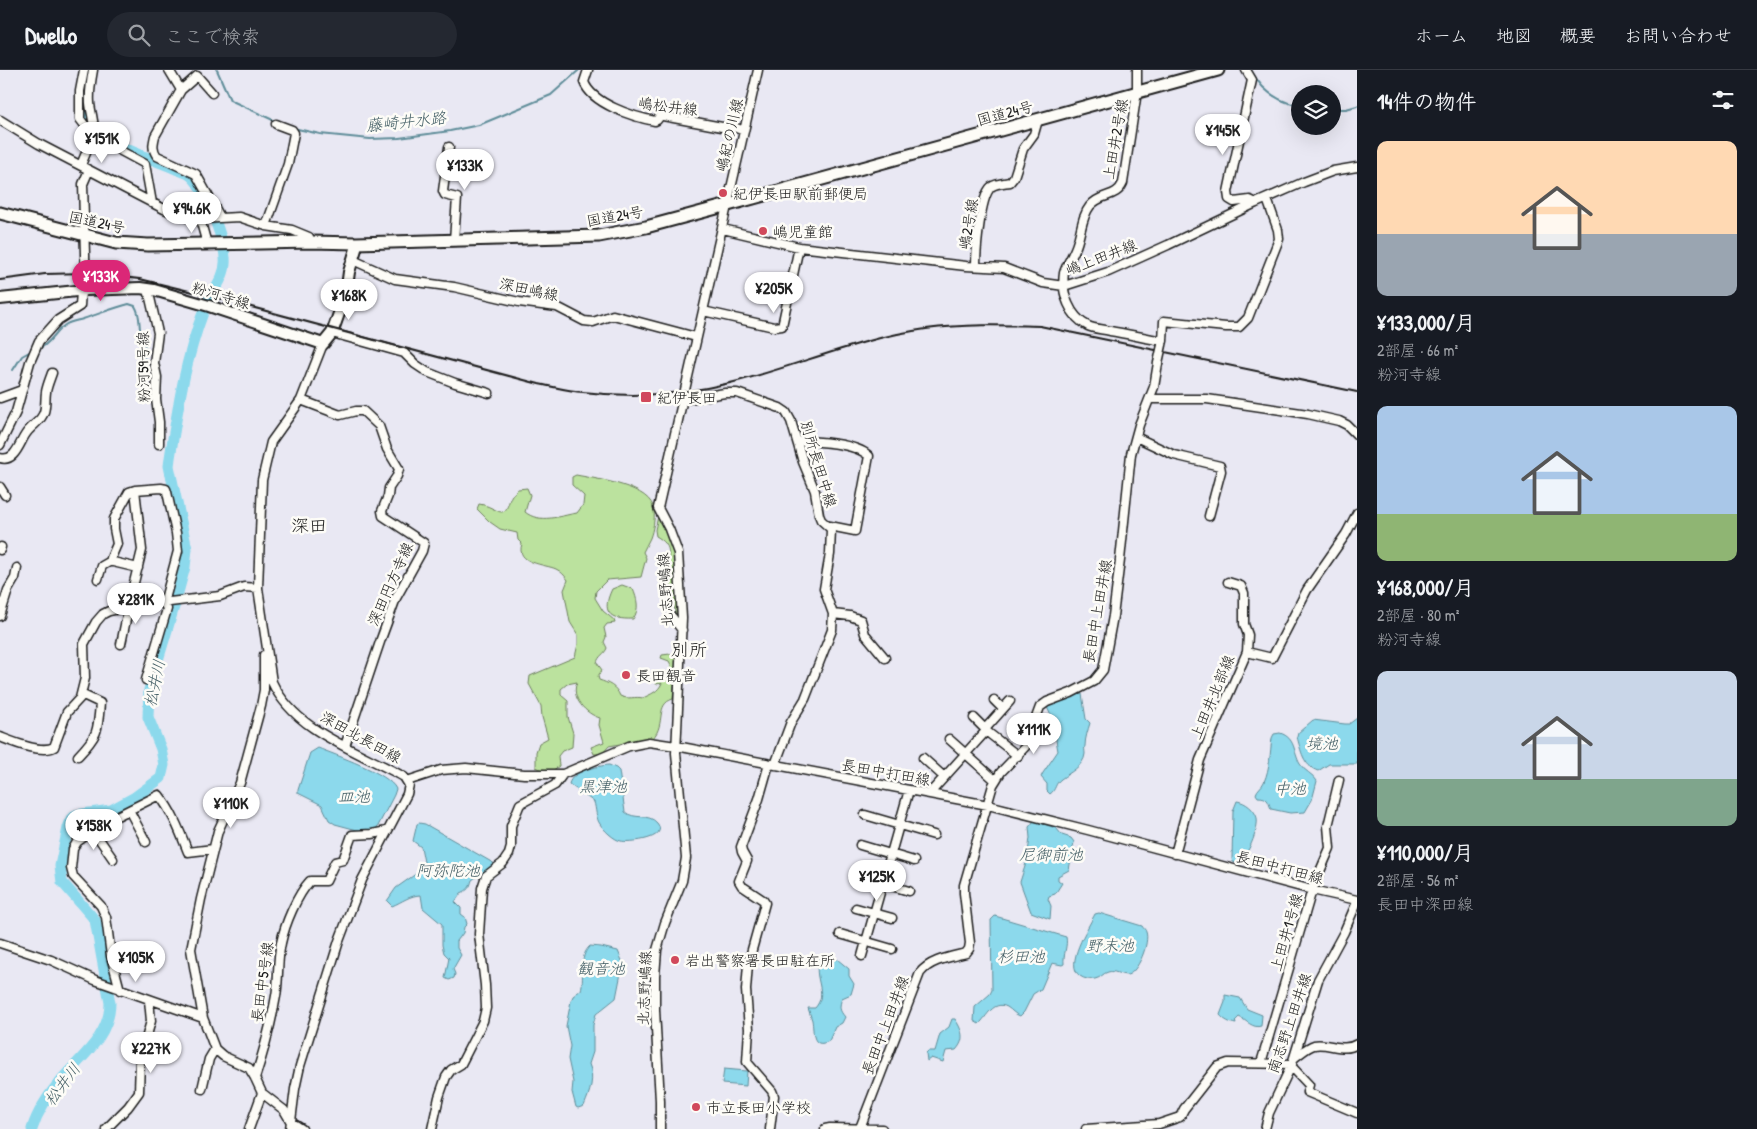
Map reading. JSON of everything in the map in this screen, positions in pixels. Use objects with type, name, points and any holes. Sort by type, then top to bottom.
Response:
[{"type":"highway","name":"国道24号","points":[[0,213],[116,243],[148,245],[556,239],[598,236],[646,227],[1218,70]]},
{"type":"main road","points":[[323,344],[332,333],[346,294],[356,243]]},
{"type":"main road","name":"粉河寺線","points":[[0,299],[140,288],[206,305],[323,344]]},
{"type":"street","points":[[84,70],[80,91],[80,119],[94,133],[145,164],[152,203]]},
{"type":"street","points":[[80,165],[94,133],[90,102],[93,70]]},
{"type":"street","points":[[169,70],[181,90]]},
{"type":"street","name":"嶋松井線","points":[[588,70],[584,82],[589,91],[597,98],[629,114],[655,121],[660,116],[663,116],[722,127],[734,127],[744,131]]},
{"type":"street","name":"嶋紀の川線","points":[[728,205],[758,70]]},
{"type":"street","name":"上田井2号線","points":[[1064,286],[1064,273],[1080,237],[1089,207],[1103,196],[1119,191],[1123,184],[1137,92],[1137,70]]},
{"type":"street","points":[[1246,70],[1252,80],[1228,192],[1229,199],[1234,202],[1250,200],[1256,203]]},
{"type":"street","points":[[212,93],[196,76],[181,90],[155,136],[153,148],[158,156],[196,174],[219,218]]},
{"type":"street","points":[[0,120],[39,144],[152,203],[179,215],[201,219],[239,217],[266,226],[292,230],[309,237],[311,242]]},
{"type":"street","name":"嶋2号線","points":[[976,266],[976,245],[984,206],[990,188],[994,185],[1010,182],[1014,177],[1023,149],[1034,134],[1038,120]]},
{"type":"street","points":[[266,226],[288,164],[294,133],[292,130],[276,124]]},
{"type":"street","points":[[449,147],[443,191],[445,195],[457,198],[454,240]]},
{"type":"street","name":"嶋上田井線","points":[[722,229],[799,247],[1004,268],[1043,283],[1064,286],[1116,268],[1304,182],[1333,171],[1357,167]]},
{"type":"street","points":[[0,445],[16,412],[35,350],[45,333],[58,320],[80,306],[84,291],[85,236],[83,184],[89,170]]},
{"type":"street","name":"長田中上田井線","points":[[860,1128],[920,973],[932,963],[966,953],[969,949],[964,885],[995,780],[1025,747],[1040,707],[1046,702],[1094,681],[1103,670],[1114,607],[1131,454],[1154,386],[1164,321],[1233,327],[1239,326],[1248,318],[1278,244],[1278,230],[1267,199]]},
{"type":"street","name":"北志野嶋線","points":[[660,1129],[655,1001],[657,950],[682,881],[686,858],[677,775],[676,746],[682,630],[678,553],[669,529],[658,508],[728,205]]},
{"type":"street","points":[[201,219],[209,244]]},
{"type":"street","points":[[703,311],[774,327],[782,326],[799,247]]},
{"type":"street","name":"深田嶋線","points":[[353,260],[395,279],[454,287],[519,302],[557,307],[584,322],[593,322],[613,315],[696,337]]},
{"type":"street","points":[[1064,286],[1072,312],[1077,319],[1089,327],[1162,343]]},
{"type":"street","name":"粉河59号線","points":[[148,290],[158,333],[154,363],[157,380],[156,399],[159,444]]},
{"type":"street","points":[[332,333],[404,353],[414,364],[427,372],[489,393]]},
{"type":"street","name":"深田北長田線","points":[[290,1125],[300,1066],[339,941],[362,880],[407,794],[409,785],[398,774],[325,735],[301,718],[286,703],[272,682],[258,588],[262,480],[268,452],[276,434],[301,400],[323,344]]},
{"type":"street","points":[[0,458],[8,458],[21,446],[28,430],[42,418],[46,404],[46,392],[52,373]]},
{"type":"street","points":[[0,398],[22,390]]},
{"type":"street","name":"別所長田中線","points":[[682,400],[725,393],[737,393],[780,408],[786,412],[792,421],[803,462],[815,491],[821,520],[830,526],[832,533],[824,589],[833,614],[832,630],[805,699],[791,722],[772,765],[741,846],[747,861],[739,881],[742,886],[765,903],[748,964],[746,990],[750,1029],[747,1062],[772,1091],[774,1096],[770,1129]]},
{"type":"street","points":[[1150,399],[1207,399],[1308,414],[1339,421],[1347,425],[1357,435]]},
{"type":"street","name":"深田円方寺線","points":[[301,400],[340,415],[356,411],[363,412],[379,426],[388,449],[399,468],[397,476],[389,488],[382,511],[383,516],[424,543],[422,551],[396,598],[345,746]]},
{"type":"street","points":[[1136,436],[1174,455],[1220,466],[1221,471],[1209,516]]},
{"type":"street","points":[[798,441],[842,445],[866,452],[869,456],[855,531],[830,526]]},
{"type":"street","points":[[0,487],[5,495]]},
{"type":"street","points":[[113,562],[111,558],[116,544],[114,520],[130,492],[135,490],[166,489],[178,552],[167,609],[146,680]]},
{"type":"street","points":[[121,644],[142,550],[135,490]]},
{"type":"street","name":"上田井北部線","points":[[1175,854],[1200,760],[1247,652],[1272,658],[1308,590],[1346,534],[1357,513]]},
{"type":"street","points":[[98,579],[102,566],[109,562],[138,568]]},
{"type":"street","points":[[0,616],[17,568]]},
{"type":"street","points":[[1228,582],[1241,586],[1244,592],[1244,624],[1248,635],[1247,652]]},
{"type":"street","points":[[0,737],[39,749],[50,749],[54,746],[67,712],[80,698],[85,678],[84,644],[88,634],[103,614],[109,611],[128,608],[220,596],[244,587],[258,588]]},
{"type":"street","points":[[833,614],[850,616],[861,620],[866,634],[885,658]]},
{"type":"street","points":[[672,617],[682,630]]},
{"type":"street","points":[[266,643],[264,654],[264,690],[261,706],[240,783],[218,831],[191,949],[203,1018],[215,1049],[223,1056],[249,1068],[256,1078],[262,1093],[284,1110],[290,1125],[302,1129]]},
{"type":"street","points":[[78,756],[94,739],[98,725],[100,703],[81,694]]},
{"type":"street","points":[[994,700],[1003,709]]},
{"type":"street","points":[[930,793],[966,754],[1010,701]]},
{"type":"street","points":[[974,718],[1018,756]]},
{"type":"street","points":[[949,740],[995,780]]},
{"type":"street","name":"長田中打田線","points":[[407,781],[441,770],[466,768],[524,774],[563,774],[629,746],[649,742],[988,805],[1357,901]]},
{"type":"street","points":[[923,758],[944,777]]},
{"type":"street","points":[[432,1129],[439,1097],[446,1077],[451,1070],[461,1064],[483,1021],[486,1008],[479,934],[482,888],[486,876],[503,863],[509,854],[512,847],[511,826],[520,804],[555,785],[563,774]]},
{"type":"street","name":"上田井1号線","points":[[1262,1063],[1312,890],[1330,848],[1328,826],[1339,780]]},
{"type":"street","points":[[862,956],[909,790]]},
{"type":"street","points":[[118,989],[106,917],[101,906],[73,876],[71,868],[73,849],[77,842],[104,822],[159,795],[175,820],[188,852],[213,849]]},
{"type":"street","points":[[129,810],[146,842]]},
{"type":"street","points":[[865,814],[934,835]]},
{"type":"street","points":[[93,830],[113,859]]},
{"type":"street","name":"長田中5号線","points":[[256,1078],[272,1015],[281,944],[297,901],[310,881],[326,881],[336,862],[342,860],[352,835],[387,831]]},
{"type":"street","points":[[860,845],[914,861]]},
{"type":"street","points":[[857,876],[909,891]]},
{"type":"street","name":"南志野上田井線","points":[[1265,1129],[1269,1113],[1292,1063],[1318,980],[1344,932],[1357,901]]},
{"type":"street","points":[[856,908],[892,918]]},
{"type":"street","points":[[840,934],[892,949]]},
{"type":"street","points":[[0,943],[51,960],[118,989],[203,1018]]},
{"type":"street","points":[[106,1129],[139,1092],[140,1060],[151,1021],[149,1000]]},
{"type":"street","points":[[1086,1129],[1159,1124],[1180,1117],[1184,1109],[1217,1067],[1228,1063],[1292,1063],[1315,1045],[1350,1048],[1357,1044]]},
{"type":"street","points":[[202,1089],[209,1059],[215,1049]]},
{"type":"street","points":[[1292,1063],[1309,1085],[1307,1092],[1357,1113]]},
{"type":"street","points":[[249,1129],[262,1093]]},
{"type":"street","points":[[826,1129],[882,1129]]},
{"type":"green space","points":[[576,475],[622,485],[634,490],[644,495],[651,502],[654,511],[652,532],[643,552],[646,558],[641,577],[607,580],[596,591],[595,598],[603,611],[615,623],[607,624],[604,628],[606,637],[604,642],[607,648],[597,663],[602,670],[598,676],[599,680],[614,687],[620,696],[643,698],[658,689],[662,683],[656,684],[654,680],[657,676],[669,676],[671,665],[669,661],[661,658],[662,655],[670,654],[676,658],[673,699],[664,705],[657,733],[653,738],[609,746],[602,754],[594,754],[591,747],[604,742],[599,725],[600,718],[590,713],[581,704],[576,694],[577,682],[567,684],[561,689],[561,695],[568,701],[568,717],[573,733],[572,747],[562,751],[558,756],[559,766],[548,771],[536,767],[536,752],[539,743],[548,738],[541,706],[529,684],[530,676],[575,657],[578,635],[570,622],[564,590],[568,580],[558,570],[532,562],[523,556],[521,551],[522,544],[518,540],[517,533],[500,529],[477,509],[479,504],[501,512],[504,511],[512,495],[518,489],[527,488],[530,495],[525,512],[531,516],[550,518],[577,513],[583,505],[584,496],[572,485],[572,477]]},
{"type":"green space","points":[[658,516],[670,539],[676,563],[679,614],[676,617],[670,577],[666,572],[668,551],[665,543],[656,536],[655,530]]},
{"type":"green space","points":[[622,585],[633,589],[636,596],[637,608],[633,619],[618,618],[609,613],[607,609],[612,589]]},
{"type":"water","points":[[1082,694],[1086,719],[1090,723],[1084,758],[1076,769],[1059,781],[1050,794],[1047,791],[1047,784],[1041,777],[1058,751],[1052,718],[1047,707],[1074,695]]},
{"type":"water","name":"境池","points":[[1357,718],[1357,764],[1329,764],[1318,771],[1313,769],[1301,752],[1297,737],[1298,733],[1313,720],[1349,724]]},
{"type":"water","name":"中池","points":[[1280,733],[1289,738],[1300,764],[1317,781],[1312,800],[1305,812],[1290,813],[1271,809],[1267,800],[1258,797],[1256,794],[1266,777],[1272,738],[1274,734]]},
{"type":"water","name":"皿池","points":[[318,748],[373,771],[391,783],[396,789],[376,830],[361,831],[335,824],[329,820],[322,805],[298,793],[310,753]]},
{"type":"water","name":"黒津池","points":[[609,765],[619,771],[625,812],[633,816],[654,820],[660,828],[658,833],[647,839],[621,841],[615,839],[601,826],[594,802],[569,784],[571,779],[580,773],[592,768]]},
{"type":"water","points":[[1237,801],[1244,803],[1252,809],[1256,815],[1257,823],[1254,836],[1245,856],[1237,863],[1233,862],[1232,859],[1233,811]]},
{"type":"water","name":"尼御前池","points":[[1034,821],[1056,828],[1062,835],[1071,838],[1074,842],[1069,870],[1058,876],[1058,880],[1062,883],[1055,894],[1049,896],[1048,899],[1051,906],[1050,919],[1031,912],[1020,882],[1027,860],[1030,838],[1029,827]]},
{"type":"water","name":"阿弥陀池","points":[[417,824],[425,824],[495,864],[472,880],[468,888],[461,893],[455,902],[461,908],[461,914],[465,917],[467,924],[457,941],[457,948],[461,955],[453,969],[454,978],[449,980],[445,978],[449,958],[444,953],[442,945],[442,924],[423,908],[421,895],[410,897],[392,906],[387,901],[396,888],[420,871],[424,862],[421,847],[413,841]]},
{"type":"water","name":"野末池","points":[[1099,913],[1142,926],[1146,931],[1145,949],[1139,963],[1127,975],[1110,972],[1097,978],[1085,979],[1076,971],[1076,955],[1079,946],[1095,914]]},
{"type":"water","name":"杉田池","points":[[995,916],[1066,937],[1064,964],[1052,963],[1041,989],[1033,994],[1020,1016],[1002,1005],[994,1007],[979,1024],[974,1021],[975,1007],[992,990],[991,920]]},
{"type":"water","name":"観音池","points":[[590,946],[618,951],[623,963],[616,998],[596,1014],[593,1025],[593,1052],[589,1064],[592,1074],[591,1085],[584,1106],[578,1108],[576,1107],[572,1092],[573,1082],[568,1059],[570,1046],[566,1026],[573,996],[581,990],[584,956]]},
{"type":"water","points":[[819,959],[837,959],[849,969],[849,976],[854,984],[851,994],[842,998],[841,1001],[841,1010],[845,1017],[842,1023],[835,1027],[829,1041],[819,1043],[814,1038],[812,1020],[808,1008],[815,1008],[821,996],[817,966]]},
{"type":"water","points":[[1225,995],[1240,998],[1247,1009],[1262,1015],[1261,1026],[1252,1025],[1239,1017],[1235,1021],[1236,1024],[1223,1018],[1220,1015],[1225,1002]]},
{"type":"water","points":[[952,1019],[955,1019],[962,1034],[959,1046],[956,1050],[946,1051],[943,1062],[931,1058],[927,1061],[926,1053],[928,1051],[935,1051],[940,1034],[949,1027]]},
{"type":"water","points":[[724,1069],[747,1071],[746,1086],[722,1084]]},
{"type":"waterway","name":"藤崎井水路","points":[[217,70],[230,100],[275,121]]},
{"type":"waterway","name":"藤崎井水路","points":[[293,128],[320,134],[370,139],[399,138],[450,131],[479,125],[551,95],[579,70]]},
{"type":"waterway","name":"藤崎井水路","points":[[1251,70],[1265,89],[1284,102],[1291,104]]},
{"type":"waterway","name":"松井川","points":[[32,1129],[37,1115],[48,1096],[100,1036],[109,1015],[110,1003],[95,920],[62,882],[60,866],[68,828],[71,820],[76,815],[111,810],[135,797],[161,778],[164,765],[161,749],[148,717],[149,690],[185,567],[187,549],[169,466],[179,402],[197,329],[204,310],[224,272],[225,265],[224,250],[217,226],[207,201],[195,181],[187,173],[115,144],[94,130],[89,124],[86,115],[88,86]]},
{"type":"waterway","name":"藤崎井水路","points":[[1341,109],[1357,106]]},
{"type":"waterway","points":[[38,349],[46,345],[67,324],[129,304],[135,306],[139,315],[145,343],[142,364],[144,371],[155,378]]},
{"type":"waterway","points":[[13,370],[22,356],[31,351]]},
{"type":"railway","points":[[0,280],[45,274],[86,273],[140,279],[539,384],[572,391],[601,394],[675,393],[712,387],[901,333],[940,327],[997,325],[1040,326],[1357,392]]},
{"type":"place","name":"紀伊長田駅前郵便局","points":[[723,193]]},
{"type":"place","name":"嶋児童館","points":[[763,231]]},
{"type":"place","name":"紀伊長田","points":[[646,397]]},
{"type":"place","name":"長田観音","points":[[626,675]]},
{"type":"place","name":"岩出警察署長田駐在所","points":[[675,960]]},
{"type":"place","name":"市立長田小学校","points":[[696,1107]]},
{"type":"district","name":"深田","points":[[309,525]]},
{"type":"district","name":"別所","points":[[689,649]]}]
